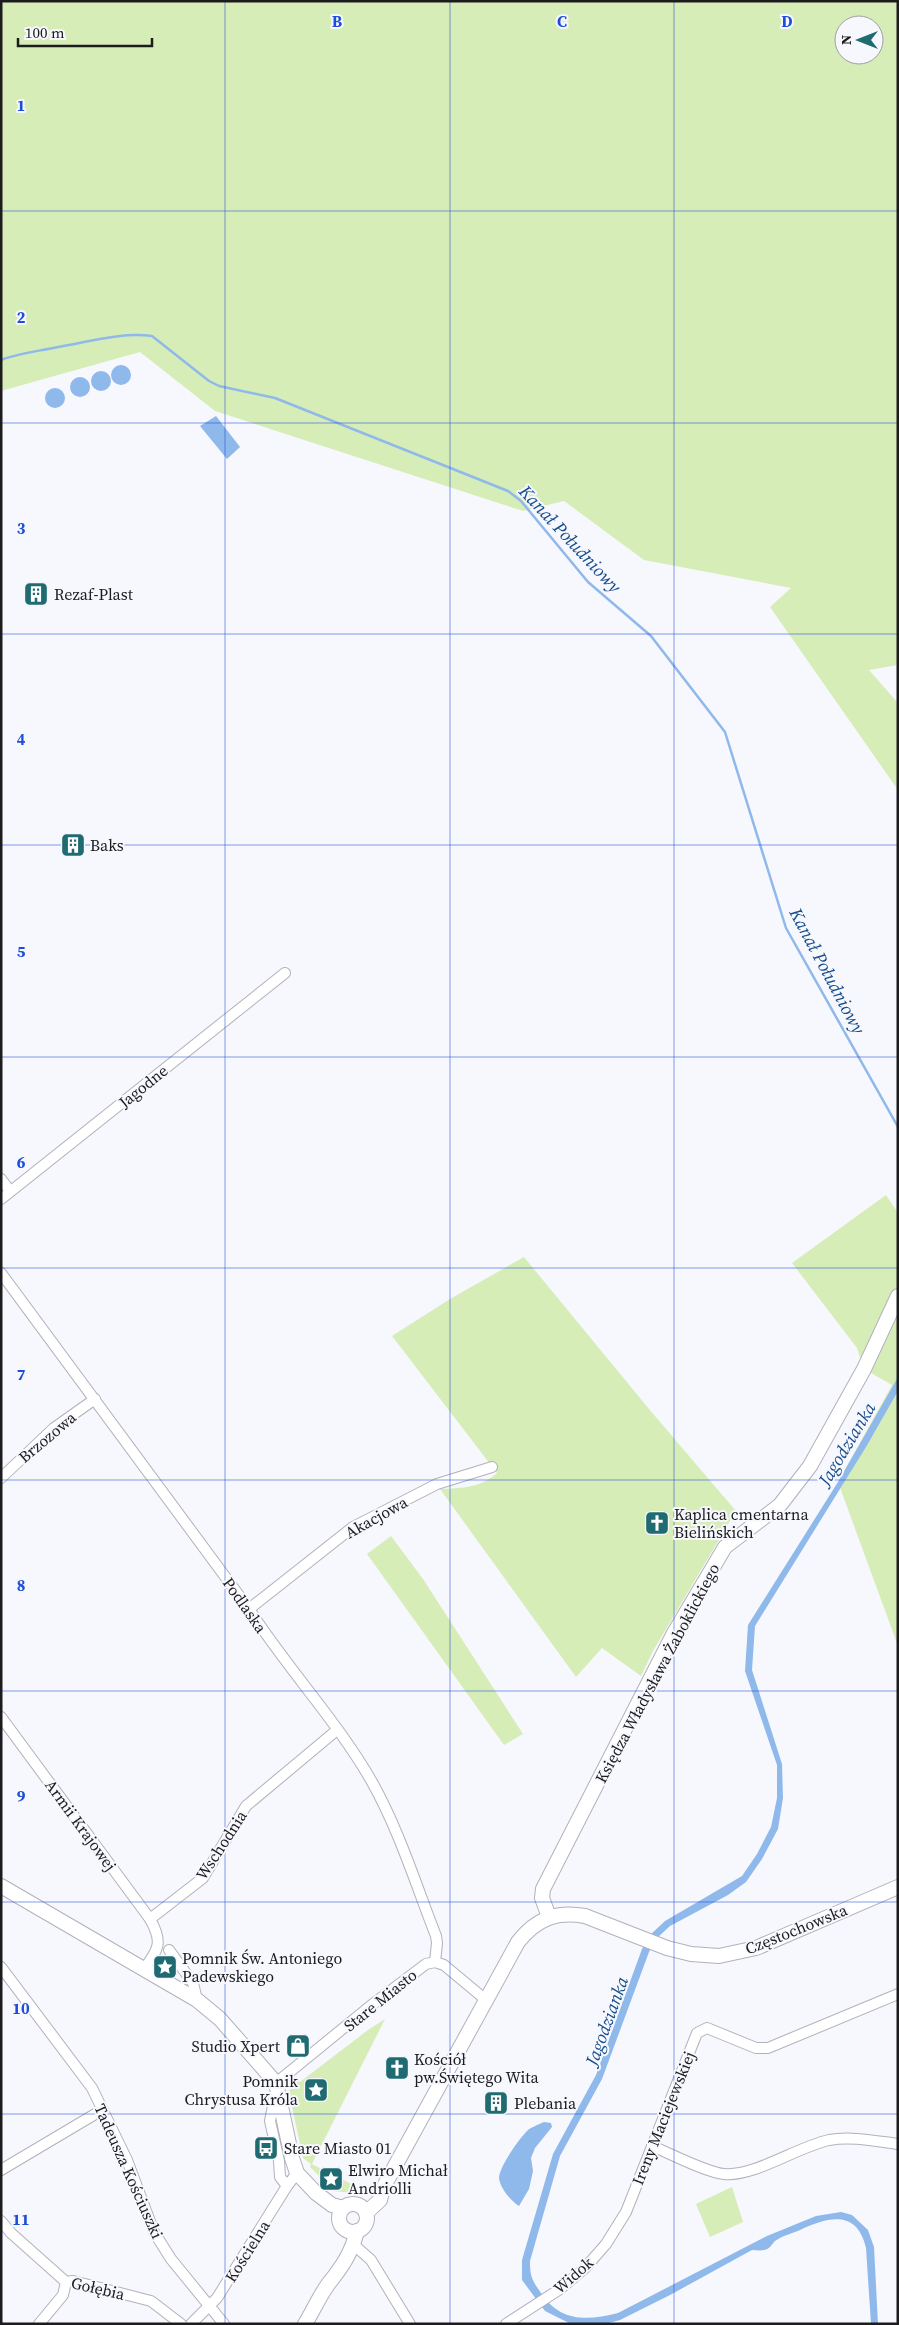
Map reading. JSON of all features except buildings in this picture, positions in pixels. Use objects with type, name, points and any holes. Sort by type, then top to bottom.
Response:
[{"type":"main road","name":"Księdza Władysława Żaboklickiego","points":[[548,1917],[542,1898],[543,1889],[674,1633],[725,1547],[780,1505],[810,1466],[864,1369],[898,1296]]},
{"type":"main road","points":[[1,1886],[197,2000],[220,2019],[277,2086],[292,2158],[297,2173],[316,2193],[341,2212]]},
{"type":"main road","name":"Częstochowska","points":[[548,1917],[572,1914],[585,1916],[667,1948],[707,1956],[727,1955],[746,1951],[898,1887]]},
{"type":"main road","points":[[363,2210],[380,2200],[383,2188],[518,1942],[533,1926],[548,1917]]},
{"type":"main road","points":[[352,2235],[340,2223],[341,2212],[349,2204],[363,2210]]},
{"type":"main road","points":[[310,2322],[330,2282],[330,2273],[345,2244],[366,2223],[363,2210]]},
{"type":"street","name":"Jagodne","points":[[1,1199],[285,973]]},
{"type":"street","points":[[1,1179],[10,1191]]},
{"type":"street","name":"Podlaska","points":[[1,1273],[249,1609],[270,1643],[337,1730],[372,1781],[388,1813],[436,1936],[435,1962]]},
{"type":"street","name":"Brzozowa","points":[[1,1478],[54,1428],[95,1399]]},
{"type":"street","name":"Akacjowa","points":[[249,1609],[353,1527],[437,1484],[492,1467]]},
{"type":"street","name":"Armii Krajowej","points":[[1,1716],[150,1919],[158,1934],[158,1946],[144,1969]]},
{"type":"street","name":"Wschodnia","points":[[150,1919],[203,1878],[246,1806],[337,1730]]},
{"type":"street","points":[[169,1950],[192,1983],[197,2000]]},
{"type":"street","name":"Stare Miasto","points":[[277,2086],[422,1967],[435,1962],[448,1968],[486,2000]]},
{"type":"street","name":"Tadeusza Kościuszki","points":[[1,1967],[92,2088],[127,2160],[154,2232],[171,2259],[196,2288],[208,2307],[224,2324]]},
{"type":"street","name":"Ireny Maciejewskiej","points":[[626,2212],[697,2033],[707,2028],[756,2048],[768,2048],[898,1994]]},
{"type":"street","points":[[277,2086],[270,2121],[279,2161],[280,2176],[287,2186]]},
{"type":"street","points":[[1,2170],[102,2110]]},
{"type":"street","points":[[652,2146],[721,2174],[739,2175],[828,2140],[848,2138],[898,2144]]},
{"type":"street","name":"Kościelna","points":[[191,2324],[217,2298],[242,2262],[287,2186],[297,2173]]},
{"type":"street","name":"Widok","points":[[506,2324],[546,2298],[585,2268],[606,2244],[626,2212]]},
{"type":"street","name":"Gołębia","points":[[2,2224],[66,2282],[73,2281],[151,2301],[181,2324]]},
{"type":"street","points":[[352,2235],[371,2260],[410,2324]]},
{"type":"street","points":[[39,2324],[63,2295],[66,2282]]},
{"type":"green space","points":[[1,1],[898,1],[898,665],[869,670],[898,703],[898,790],[770,607],[791,588],[644,560],[564,501],[523,511],[215,411],[140,352],[1,391]]},
{"type":"green space","points":[[886,1195],[898,1213],[898,1646],[838,1482],[892,1385],[864,1369],[857,1348],[792,1263]]},
{"type":"green space","points":[[524,1257],[736,1511],[653,1651],[641,1676],[602,1648],[576,1677],[440,1489],[477,1484],[484,1482],[497,1473],[392,1336],[450,1299]]},
{"type":"green space","points":[[391,1536],[423,1579],[523,1734],[504,1745],[367,1554]]},
{"type":"green space","points":[[385,2019],[312,2164],[365,2191],[361,2194],[334,2191],[310,2167],[311,2164],[303,2158],[289,2093],[291,2085],[296,2081],[300,2082]]},
{"type":"green space","points":[[732,2187],[743,2222],[710,2237],[696,2204]]},
{"type":"water","points":[[121,365],[128,368],[131,375],[128,382],[121,385],[114,382],[111,375],[114,368]]},
{"type":"water","points":[[101,371],[108,374],[111,381],[108,388],[101,391],[94,388],[91,381],[94,374]]},
{"type":"water","points":[[80,377],[87,380],[90,387],[87,394],[80,397],[73,394],[70,387],[73,380]]},
{"type":"water","points":[[55,388],[62,391],[65,398],[62,405],[55,408],[48,405],[45,398],[48,391]]},
{"type":"water","points":[[216,416],[240,447],[227,459],[200,426]]},
{"type":"water","points":[[898,1377],[898,1391],[866,1447],[755,1626],[752,1670],[782,1764],[783,1798],[778,1829],[762,1859],[746,1882],[728,1895],[670,1926],[657,1938],[649,1952],[602,2079],[560,2156],[530,2261],[531,2275],[548,2303],[575,2317],[607,2316],[618,2313],[767,2236],[816,2216],[841,2212],[852,2215],[868,2230],[874,2247],[878,2324],[871,2324],[866,2248],[862,2235],[849,2222],[831,2220],[811,2225],[781,2238],[775,2241],[769,2248],[752,2250],[620,2320],[605,2324],[571,2324],[545,2311],[522,2280],[522,2260],[553,2154],[596,2075],[642,1949],[649,1936],[665,1921],[742,1876],[757,1854],[771,1827],[777,1798],[777,1765],[745,1671],[748,1625],[838,1482]]},
{"type":"water","points":[[544,2122],[551,2123],[552,2127],[535,2148],[531,2158],[533,2171],[529,2189],[519,2206],[509,2198],[504,2190],[499,2178],[500,2173],[510,2153],[527,2131]]},
{"type":"waterway","name":"Kanał Południowy","points":[[1,360],[22,354],[105,338],[128,335],[152,336],[209,381],[219,386],[275,398],[508,491],[521,501],[588,582],[651,636],[725,732],[786,928],[898,1127]]},
{"type":"place","name":"Rezaf-Plast","points":[[36,594]]},
{"type":"place","name":"Baks","points":[[73,845]]},
{"type":"place","name":"Kaplica cmentarna Bielińskich","points":[[657,1523]]},
{"type":"place","name":"Pomnik Św. Antoniego Padewskiego","points":[[165,1967]]},
{"type":"place","name":"Studio Xpert","points":[[298,2046]]},
{"type":"place","name":"Kościół pw.Świętego Wita","points":[[397,2068]]},
{"type":"place","name":"Pomnik Chrystusa Króla","points":[[316,2090]]},
{"type":"place","name":"Plebania","points":[[496,2103]]},
{"type":"place","name":"Stare Miasto 01","points":[[266,2148]]},
{"type":"place","name":"Elwiro Michał Andriolli","points":[[331,2179]]},
{"type":"water label","name":"Jagodzianka","points":[[847,1444]]},
{"type":"water label","name":"Jagodzianka","points":[[607,2021]]}]
